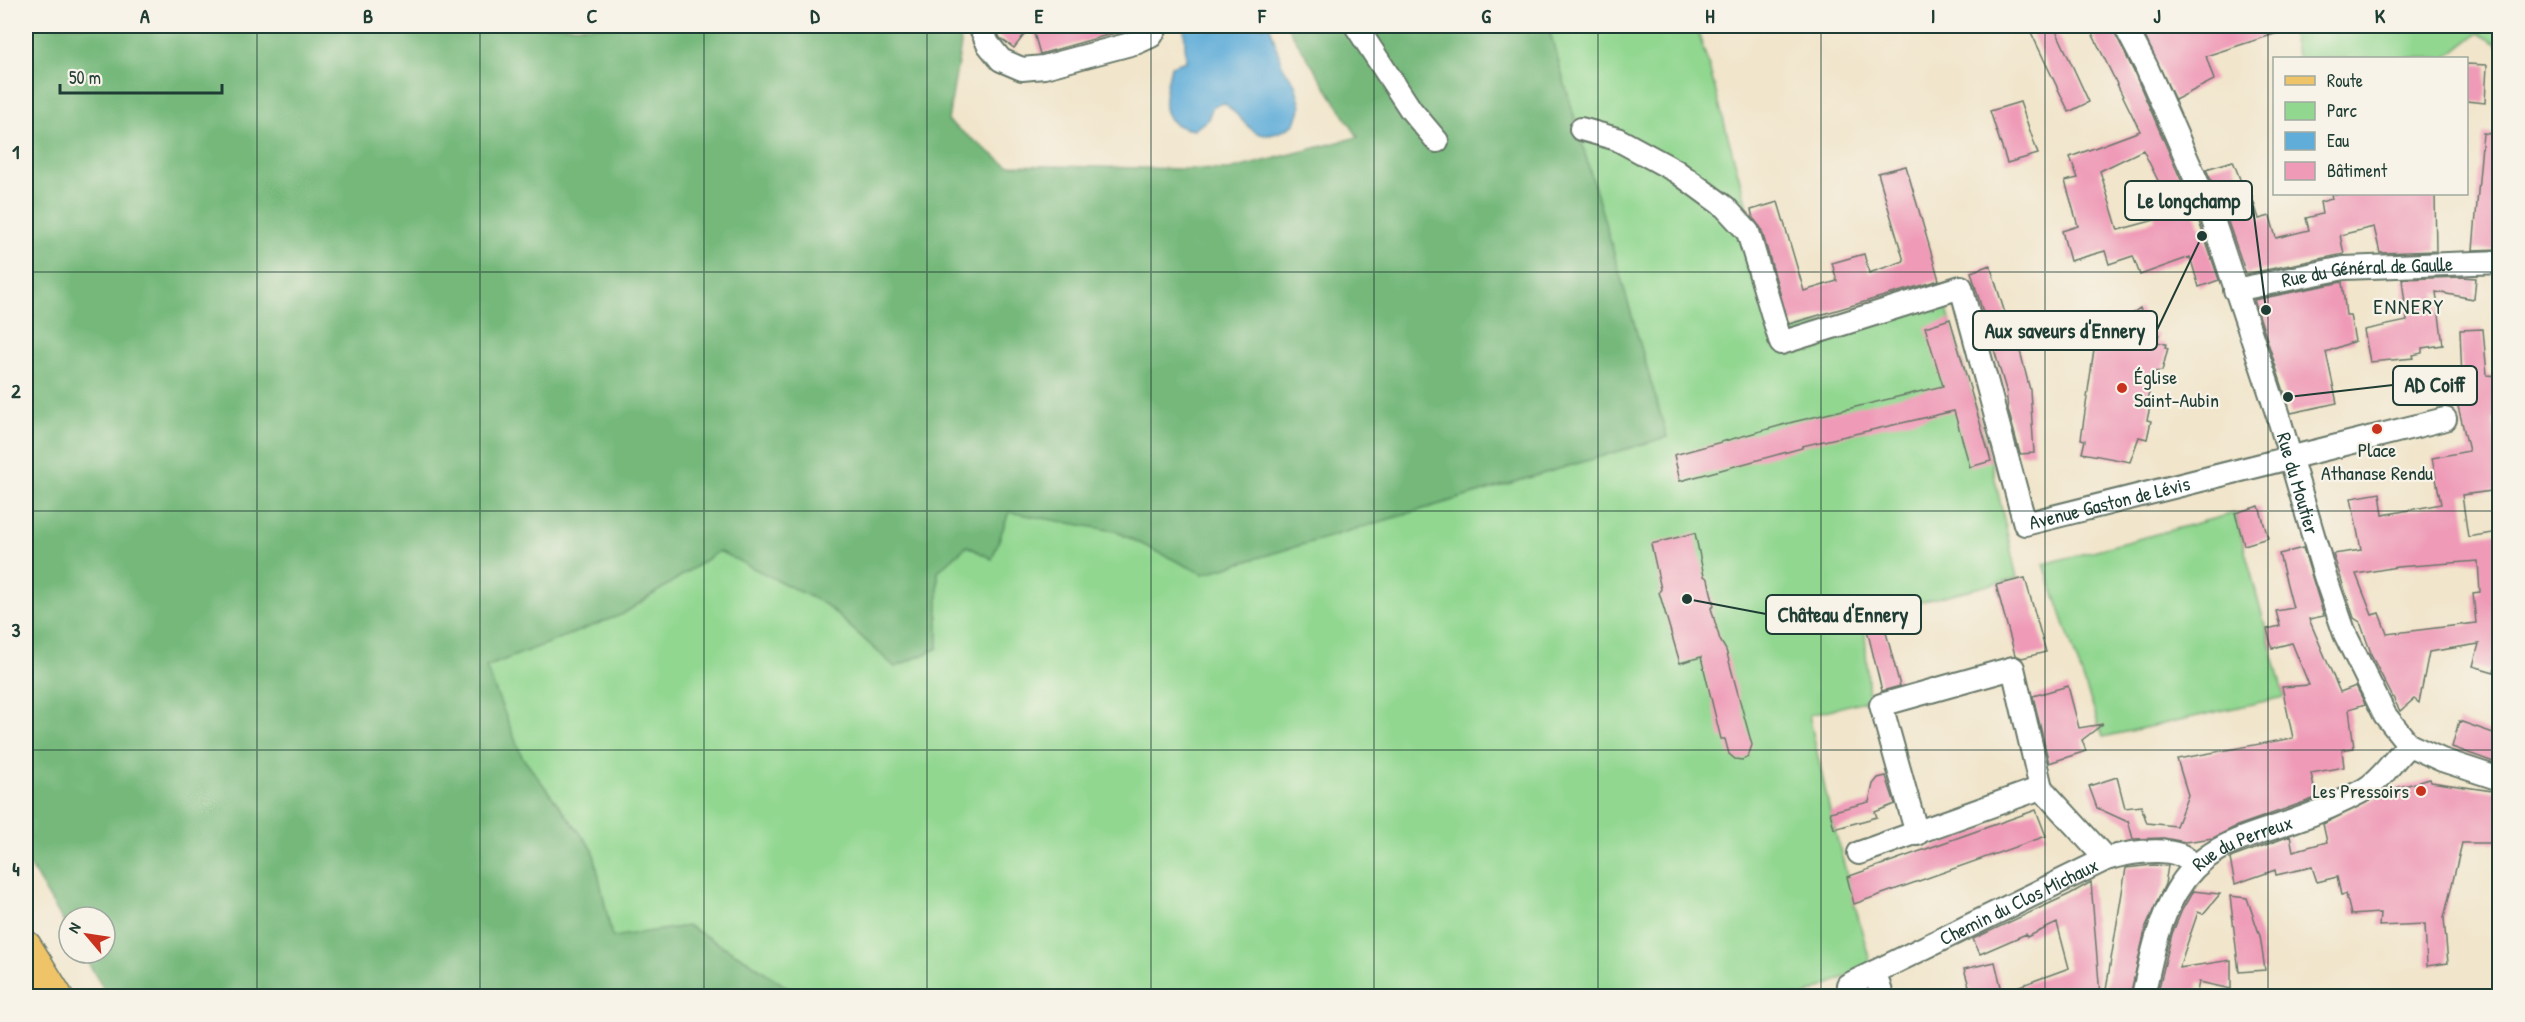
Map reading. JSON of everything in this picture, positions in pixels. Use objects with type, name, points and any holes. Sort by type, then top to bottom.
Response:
[{"type":"main road","points":[[26,946],[57,996]]},
{"type":"street","points":[[980,26],[988,44],[1001,60],[1022,69],[1044,67],[1138,42],[1151,36],[1157,26]]},
{"type":"street","points":[[1356,26],[1411,110],[1437,141]]},
{"type":"street","name":"Rue du Moutier","points":[[2125,26],[2191,164],[2211,214],[2345,634],[2385,714],[2409,745],[2442,760],[2499,779]]},
{"type":"street","name":"Avenue Gaston de Lévis","points":[[1581,129],[1617,139],[1676,171],[1725,207],[1749,232],[1781,343],[1961,287],[2025,524],[2290,459]]},
{"type":"street","name":"Rue du Général de Gaulle","points":[[2235,290],[2344,267],[2499,262]]},
{"type":"street","points":[[2290,459],[2445,418]]},
{"type":"street","points":[[1917,834],[1881,705],[2013,668],[2041,788],[2106,859]]},
{"type":"street","name":"Rue du Perreux","points":[[2143,996],[2155,942],[2164,918],[2174,894],[2194,867],[2228,843],[2296,820],[2366,789],[2378,780],[2409,745]]},
{"type":"street","points":[[1859,853],[2041,788]]},
{"type":"street","name":"Chemin du Clos Michaux","points":[[1848,985],[2106,859],[2132,851],[2175,853],[2194,867]]},
{"type":"street","points":[[1875,972],[1882,996]]},
{"type":"green space","points":[[26,26],[956,26],[961,44],[948,121],[1007,165],[1229,170],[1358,137],[1287,26],[1548,26],[1667,437],[1203,574],[1115,531],[1009,512],[992,559],[967,546],[938,571],[938,648],[895,667],[825,604],[719,551],[623,614],[486,667],[522,757],[593,850],[612,937],[688,926],[750,962],[799,996],[108,996],[89,965],[117,965],[117,905],[57,905],[57,911],[26,859]]},
{"type":"green space","points":[[1548,26],[1696,26],[1782,335],[1940,285],[1991,461],[2017,578],[1864,616],[1869,700],[1809,715],[1830,812],[1871,965],[1804,996],[799,996],[750,962],[688,926],[612,938],[593,850],[522,757],[486,667],[623,614],[719,551],[825,604],[895,667],[938,648],[938,571],[967,546],[992,559],[1009,512],[1115,531],[1203,574],[1667,437]]},
{"type":"green space","points":[[2289,26],[2499,26],[2499,45],[2478,33],[2447,57],[2298,57]]},
{"type":"green space","points":[[2235,513],[2284,697],[2103,737],[2044,564]]},
{"type":"water","points":[[1184,26],[1270,26],[1282,65],[1295,84],[1301,106],[1295,124],[1271,135],[1262,135],[1255,132],[1224,103],[1213,106],[1208,119],[1194,130],[1172,122],[1165,107],[1166,88],[1171,66],[1186,61]]},
{"type":"building","points":[[995,26],[1031,26],[1014,48],[1000,38]]},
{"type":"building","points":[[1032,26],[1121,26],[1122,31],[1040,54]]},
{"type":"building","points":[[2028,26],[2054,26],[2089,102],[2069,112]]},
{"type":"building","points":[[2112,26],[2198,219],[2219,280],[2199,287],[2190,257],[2140,275],[2133,256],[2109,264],[2105,251],[2070,261],[2062,231],[2078,226],[2065,181],[2078,178],[2070,157],[2140,131],[2090,29]],"holes":[[[2143,150],[2168,201],[2151,205],[2155,220],[2118,230],[2100,171]]]},
{"type":"building","points":[[2140,26],[2289,26],[2290,29],[2206,56],[2214,80],[2175,100]]},
{"type":"building","points":[[2468,64],[2487,65],[2485,103],[2468,101]]},
{"type":"building","points":[[2020,102],[2038,154],[2007,163],[1990,111]]},
{"type":"building","points":[[2483,133],[2499,135],[2499,249],[2473,250]]},
{"type":"building","points":[[2233,161],[2245,192],[2250,190],[2259,219],[2270,216],[2276,238],[2309,230],[2306,218],[2322,214],[2320,202],[2332,199],[2331,195],[2435,195],[2436,251],[2380,253],[2374,227],[2340,235],[2344,254],[2246,274],[2224,210],[2206,169]]},
{"type":"building","points":[[1906,166],[1939,280],[1789,324],[1761,228],[1753,218],[1751,210],[1778,202],[1804,291],[1837,281],[1832,263],[1864,254],[1869,273],[1904,261],[1878,173]]},
{"type":"building","points":[[1990,265],[2012,336],[2016,335],[2030,390],[2034,453],[2020,454],[2008,409],[2006,390],[1971,272]]},
{"type":"building","points":[[2476,278],[2474,299],[2436,292],[2443,345],[2422,348],[2422,353],[2413,355],[2414,358],[2370,362],[2364,330],[2407,321],[2402,279]]},
{"type":"building","points":[[2342,282],[2346,315],[2350,315],[2355,341],[2326,352],[2337,403],[2291,413],[2254,300]]},
{"type":"building","name":"Église Saint-Aubin","points":[[2140,308],[2151,332],[2159,334],[2157,342],[2166,344],[2165,347],[2168,348],[2162,371],[2154,372],[2147,401],[2150,407],[2147,420],[2151,421],[2147,439],[2139,437],[2130,462],[2082,453],[2085,440],[2081,439],[2098,322],[2116,325]]},
{"type":"building","points":[[1950,319],[1991,461],[1970,467],[1954,411],[1802,446],[1802,448],[1680,481],[1674,455],[1793,422],[1943,386],[1925,327]]},
{"type":"building","points":[[2483,329],[2487,375],[2499,376],[2499,417],[2493,419],[2499,452],[2499,490],[2462,495],[2468,537],[2499,532],[2499,592],[2493,593],[2496,628],[2499,628],[2499,652],[2494,672],[2473,666],[2479,644],[2429,652],[2419,703],[2414,699],[2400,711],[2370,653],[2360,622],[2354,618],[2333,554],[2361,550],[2351,498],[2380,493],[2383,515],[2441,504],[2432,458],[2469,451],[2452,382],[2462,380],[2460,330]],"holes":[[[2478,561],[2480,592],[2473,593],[2476,623],[2387,634],[2379,613],[2372,615],[2356,574],[2397,567]]]},
{"type":"building","points":[[2259,506],[2268,538],[2244,545],[2235,513]]},
{"type":"building","points":[[1695,533],[1704,576],[1708,579],[1714,606],[1711,608],[1720,640],[1726,650],[1752,745],[1748,757],[1742,760],[1735,759],[1729,754],[1725,739],[1721,739],[1701,657],[1680,663],[1659,592],[1661,589],[1651,544]]},
{"type":"building","points":[[2303,548],[2324,616],[2309,619],[2340,692],[2356,686],[2365,704],[2349,709],[2354,748],[2342,750],[2344,767],[2311,773],[2316,798],[2237,826],[2213,838],[2185,842],[2164,838],[2133,839],[2128,820],[2128,822],[2097,808],[2089,786],[2117,777],[2125,808],[2141,806],[2147,823],[2176,826],[2188,795],[2177,759],[2293,738],[2282,687],[2309,685],[2292,643],[2272,648],[2267,629],[2280,626],[2276,611],[2293,608],[2279,554]]},
{"type":"building","points":[[2025,578],[2046,652],[2022,658],[2015,655],[1996,585]]},
{"type":"building","points":[[1881,613],[1900,686],[1882,691],[1864,617]]},
{"type":"building","points":[[2068,686],[2079,728],[2103,724],[2082,740],[2086,751],[2049,763],[2033,696]]},
{"type":"building","points":[[2459,721],[2499,735],[2499,764],[2452,747]]},
{"type":"building","points":[[1886,776],[1895,804],[1875,812],[1877,817],[1834,829],[1830,812],[1869,802],[1873,784],[1878,778]]},
{"type":"building","points":[[2430,779],[2431,782],[2499,792],[2499,843],[2462,843],[2444,918],[2448,963],[2427,966],[2425,924],[2379,926],[2380,913],[2351,915],[2346,894],[2341,895],[2337,877],[2317,882],[2312,867],[2276,875],[2275,870],[2235,884],[2230,859],[2233,857],[2290,836],[2293,851],[2327,842],[2323,824],[2393,789]]},
{"type":"building","points":[[2036,810],[2046,836],[1854,904],[1847,877]]},
{"type":"building","points":[[2168,866],[2165,884],[2146,926],[2130,996],[2105,996],[2126,868]]},
{"type":"building","points":[[2091,882],[2100,996],[1998,996],[1998,994],[2069,968],[2057,923],[1980,954],[1973,939]]},
{"type":"building","points":[[2193,891],[2220,894],[2203,914],[2198,912],[2179,968],[2231,960],[2231,989],[2199,982],[2196,996],[2157,996],[2172,934]]},
{"type":"building","points":[[2230,896],[2247,898],[2260,936],[2265,970],[2239,972]]},
{"type":"building","points":[[1995,962],[2002,991],[1972,996],[1964,969]]},
{"type":"place","name":"Aux saveurs d'Ennery","points":[[2202,236]]},
{"type":"place","name":"Le longchamp","points":[[2266,310]]},
{"type":"place","name":"Église Saint-Aubin","points":[[2122,388]]},
{"type":"place","name":"AD Coiff","points":[[2288,397]]},
{"type":"place","name":"Place Athanase Rendu","points":[[2377,429]]},
{"type":"place","name":"Château d'Ennery","points":[[1687,599]]},
{"type":"place","name":"Les Pressoirs","points":[[2421,791]]},
{"type":"district","name":"ENNERY","points":[[2409,306]]}]
